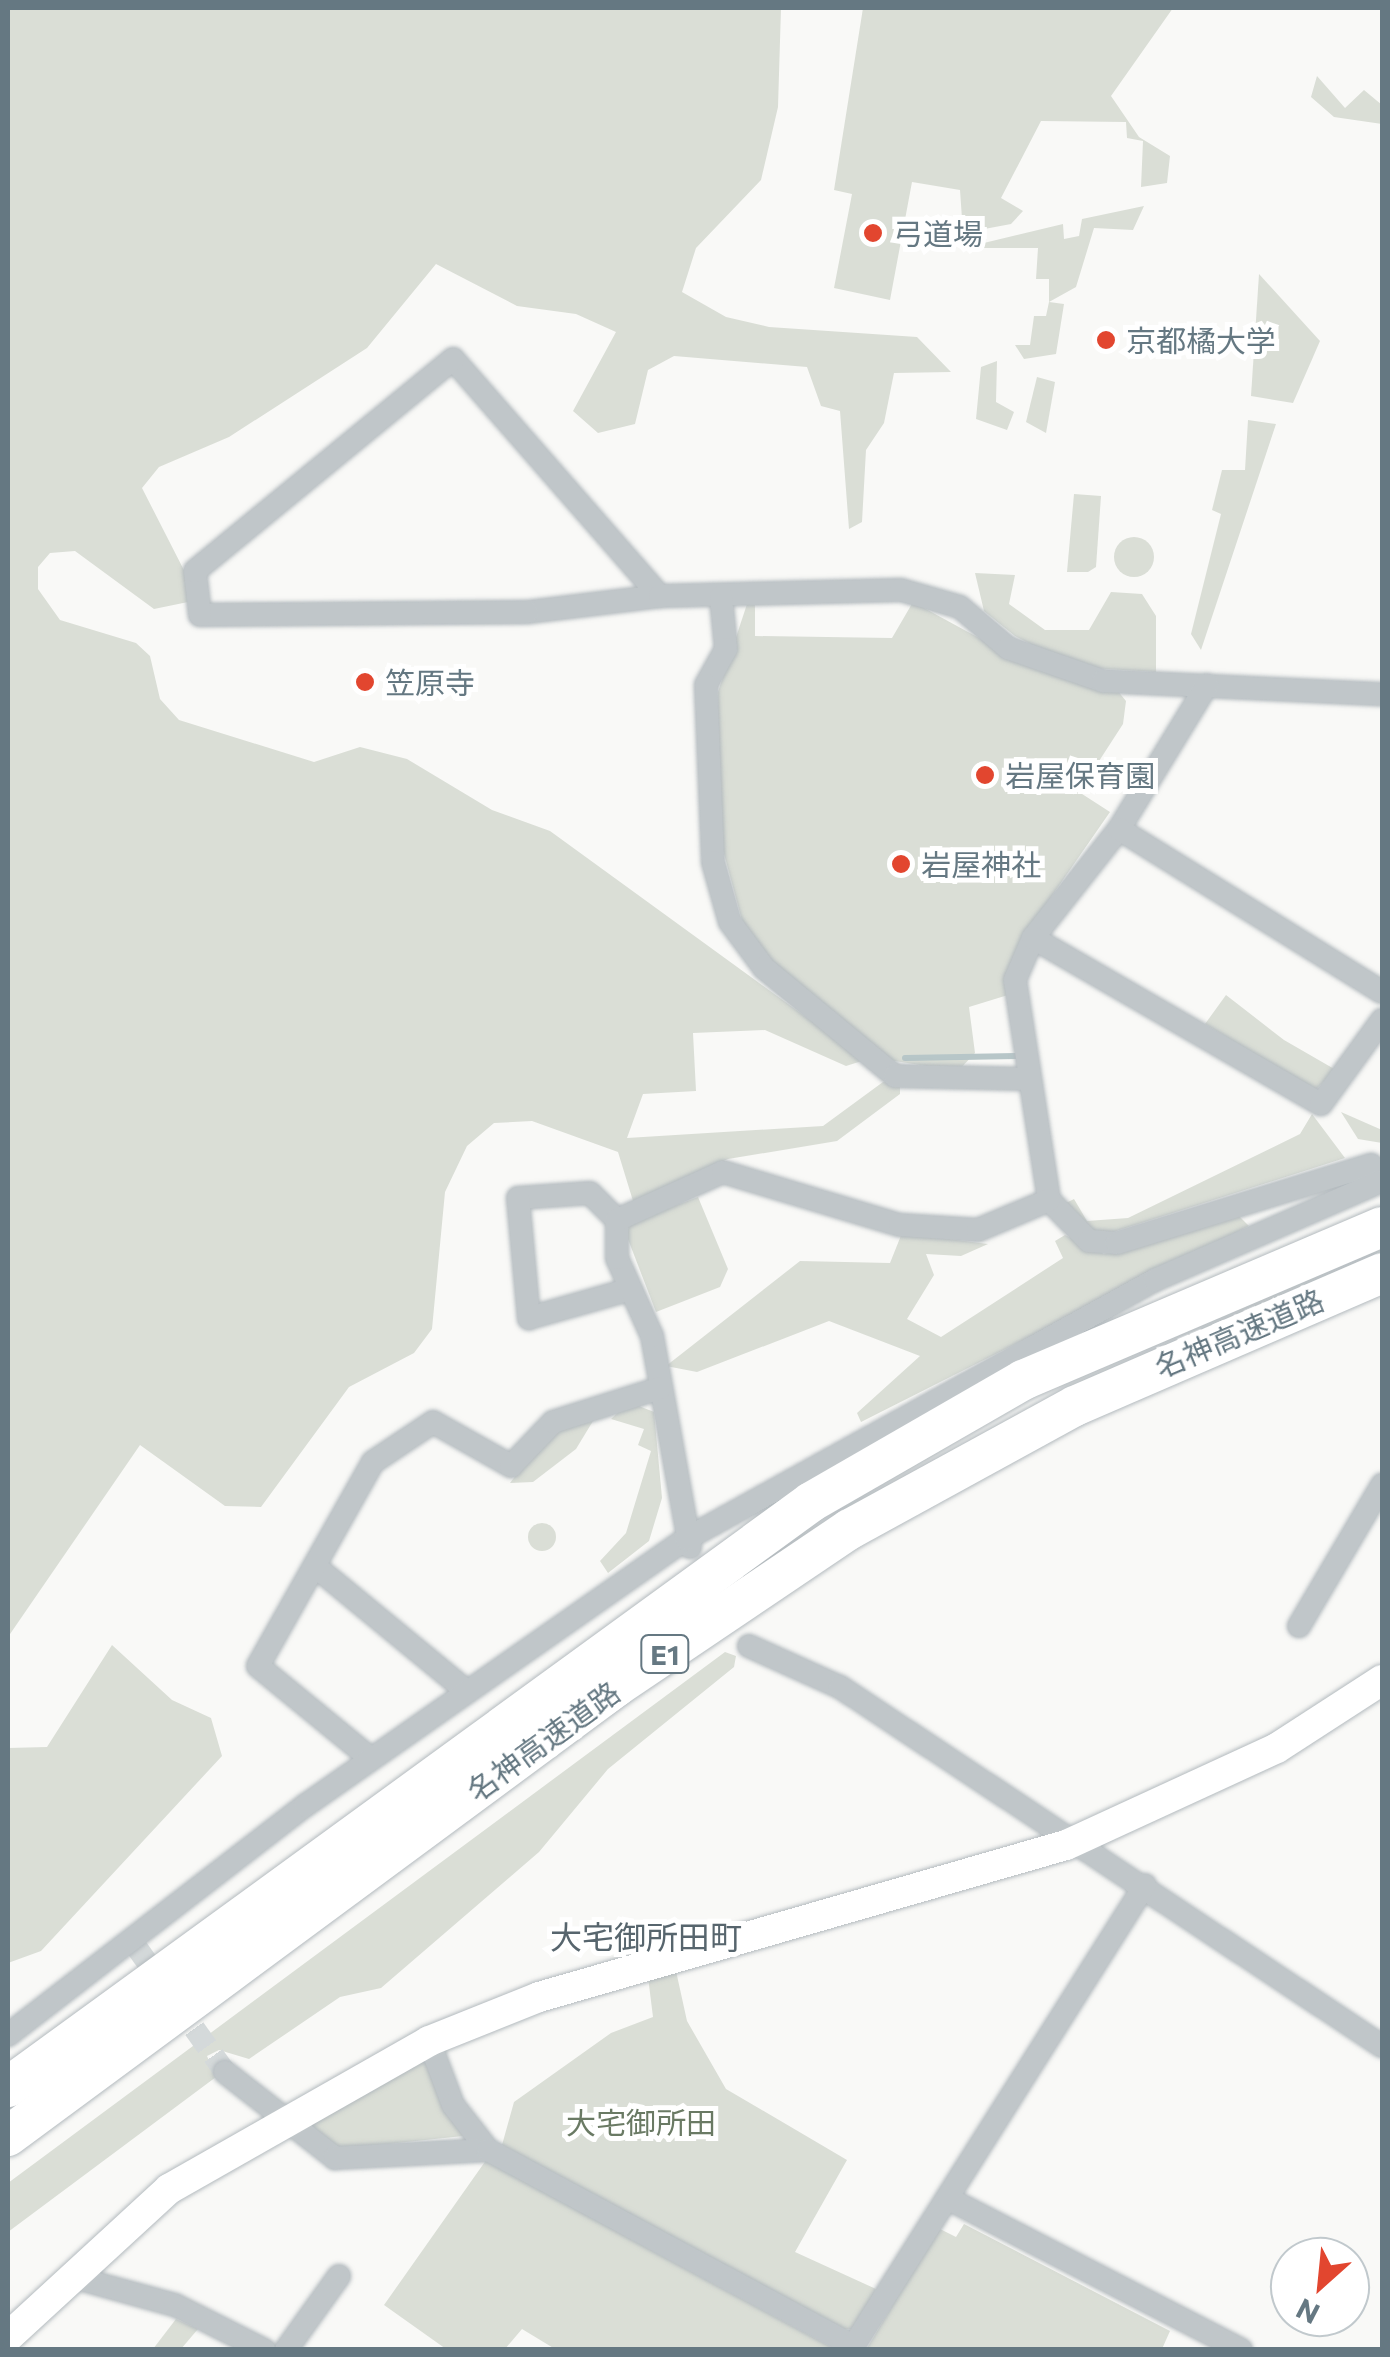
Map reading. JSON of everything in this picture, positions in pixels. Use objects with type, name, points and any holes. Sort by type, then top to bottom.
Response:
[{"type":"highway","name":"名神高速道路","points":[[8,2087],[811,1502],[1054,1365],[1382,1227]]},
{"type":"highway","name":"名神高速道路","points":[[8,2136],[617,1686],[850,1528],[1075,1406],[1382,1272]]},
{"type":"street","points":[[660,596],[453,359],[195,571],[200,615],[527,612],[660,596],[901,590],[960,606],[1008,648],[1052,668],[1103,681],[1382,694]]},
{"type":"street","points":[[721,596],[726,649],[706,685],[712,862],[730,922],[764,968],[895,1076],[1029,1079]]},
{"type":"street","points":[[1207,685],[1119,829],[1033,938],[1016,980],[1049,1200],[1089,1241],[1117,1243],[1373,1168]]},
{"type":"street","points":[[1119,829],[1382,992]]},
{"type":"street","points":[[1033,938],[1320,1104],[1382,1020]]},
{"type":"street","points":[[8,2035],[135,1945],[370,1758],[688,1543],[1155,1280],[1373,1168]]},
{"type":"street","points":[[618,1220],[723,1172],[900,1225],[978,1230],[1049,1200]]},
{"type":"street","points":[[628,1290],[529,1318],[518,1198],[590,1193],[618,1220],[628,1290],[652,1336],[688,1543]]},
{"type":"street","points":[[370,1758],[258,1666],[374,1462],[432,1422],[511,1466],[553,1422],[660,1388]]},
{"type":"street","points":[[1299,1626],[1382,1485]]},
{"type":"street","points":[[316,1567],[466,1690]]},
{"type":"street","points":[[748,1646],[840,1688],[1066,1845],[1144,1884],[1382,2046]]},
{"type":"street","points":[[8,2336],[69,2276],[169,2190],[279,2122],[428,2041],[539,1998],[1066,1845],[1247,1764],[1382,1680]]},
{"type":"street","points":[[428,2041],[453,2105],[488,2150],[852,2348],[1144,1884]]},
{"type":"street","points":[[225,2072],[279,2122],[335,2158],[488,2150]]},
{"type":"street","points":[[947,2198],[1241,2350]]},
{"type":"street","points":[[69,2276],[176,2305],[264,2350]]},
{"type":"street","points":[[286,2350],[339,2276]]},
{"type":"green space","points":[[8,8],[781,8],[778,107],[761,180],[696,248],[682,292],[726,317],[769,327],[917,337],[951,372],[894,373],[884,423],[866,450],[862,522],[849,529],[840,411],[821,406],[807,367],[674,356],[648,370],[635,424],[598,433],[573,411],[616,332],[576,314],[517,306],[436,264],[367,348],[229,437],[159,467],[142,488],[190,582],[188,602],[154,609],[75,551],[50,553],[38,567],[38,589],[60,620],[136,643],[150,656],[160,699],[179,720],[314,762],[360,747],[407,759],[492,810],[550,831],[865,1060],[846,1066],[765,1030],[693,1033],[696,1091],[643,1094],[627,1138],[823,1126],[883,1082],[900,1083],[900,1094],[837,1141],[728,1159],[633,1201],[618,1152],[532,1121],[494,1123],[467,1146],[445,1192],[432,1329],[414,1353],[349,1387],[261,1507],[225,1506],[140,1445],[8,1637]]},
{"type":"green space","points":[[863,8],[1173,8],[1111,96],[1139,137],[1170,156],[1167,183],[1141,187],[1143,141],[1127,138],[1126,122],[1041,121],[1001,198],[1023,211],[1011,224],[963,233],[960,190],[912,182],[890,300],[834,288],[852,194],[834,190]]},
{"type":"green space","points":[[1317,76],[1345,108],[1364,90],[1382,105],[1382,124],[1334,117],[1311,97]]},
{"type":"green space","points":[[1144,206],[1133,230],[1094,228],[1076,287],[1049,302],[1049,279],[1036,279],[1038,248],[963,248],[1063,224],[1064,239],[1079,236],[1082,219]]},
{"type":"green space","points":[[1259,274],[1320,341],[1293,403],[1251,396]]},
{"type":"green space","points":[[1049,302],[1064,304],[1056,354],[1024,359],[1015,345],[1030,345],[1034,316],[1046,316]]},
{"type":"green space","points":[[997,361],[996,402],[1014,412],[1007,430],[976,419],[981,367]]},
{"type":"green space","points":[[1037,377],[1055,382],[1046,433],[1026,422]]},
{"type":"green space","points":[[1248,420],[1276,424],[1201,650],[1191,634],[1221,514],[1212,510],[1222,470],[1245,470]]},
{"type":"green space","points":[[1074,494],[1101,496],[1096,567],[1088,572],[1067,572]]},
{"type":"green space","points":[[1134,537],[1148,543],[1154,557],[1148,571],[1134,577],[1120,571],[1114,557],[1120,543]]},
{"type":"green space","points":[[975,573],[1015,575],[1009,604],[1045,630],[1089,630],[1111,592],[1142,594],[1156,616],[1156,672],[1074,667],[1015,636],[984,611]]},
{"type":"green space","points":[[913,602],[1021,661],[1117,690],[1126,701],[1123,724],[1079,792],[1110,812],[1024,936],[1008,995],[969,1007],[975,1053],[958,1071],[882,1059],[779,971],[743,924],[719,835],[718,692],[747,604],[755,605],[755,636],[892,638]]},
{"type":"green space","points":[[1226,995],[1284,1040],[1336,1070],[1315,1090],[1205,1024]]},
{"type":"green space","points":[[1341,1112],[1382,1130],[1382,1143],[1358,1139]]},
{"type":"green space","points":[[1312,1114],[1345,1158],[1110,1233],[1088,1230],[1064,1204],[1074,1199],[1087,1221],[1128,1218],[1300,1134]]},
{"type":"green space","points":[[698,1197],[728,1269],[720,1287],[656,1312],[626,1234],[632,1222]]},
{"type":"green space","points":[[1239,1216],[1249,1226],[861,1422],[857,1413],[920,1356],[829,1321],[697,1372],[666,1366],[800,1261],[890,1263],[902,1233],[988,1244],[961,1256],[926,1254],[934,1275],[907,1319],[941,1337],[1063,1258],[1055,1241],[1065,1235],[1104,1254]]},
{"type":"green space","points":[[629,1402],[654,1412],[662,1498],[649,1541],[608,1573],[600,1561],[626,1533],[651,1451],[638,1445],[644,1429],[611,1419]]},
{"type":"green space","points":[[593,1421],[576,1449],[533,1482],[510,1483],[554,1425]]},
{"type":"green space","points":[[542,1523],[552,1527],[556,1537],[552,1547],[542,1551],[532,1547],[528,1537],[532,1527]]},
{"type":"green space","points":[[112,1645],[172,1700],[211,1718],[222,1756],[41,1951],[8,1963],[8,1748],[47,1747]]},
{"type":"green space","points":[[725,1652],[736,1656],[734,1667],[608,1769],[539,1852],[381,1988],[340,1997],[249,2059],[219,2050],[207,2056],[216,2077],[8,2232],[8,2183]]},
{"type":"green space","name":"大宅御所田","points":[[676,1971],[687,2021],[726,2089],[847,2160],[795,2252],[876,2289],[855,2329],[836,2329],[502,2145],[514,2102],[611,2033],[653,2017],[648,1977]]},
{"type":"green space","points":[[425,2057],[463,2136],[331,2150],[294,2124]]},
{"type":"green space","name":"大宅御所田","points":[[489,2156],[625,2236],[835,2349],[555,2349],[522,2329],[505,2349],[446,2349],[384,2305]]},
{"type":"green space","points":[[964,2224],[1170,2331],[1162,2349],[866,2350],[938,2228],[956,2237]]},
{"type":"green space","points":[[176,2319],[198,2329],[181,2349],[153,2349]]},
{"type":"waterway","points":[[905,1058],[1016,1056]]},
{"type":"tunnel","points":[[137,1948],[225,2072]]},
{"type":"place","name":"弓道場","points":[[873,233]]},
{"type":"place","name":"京都橘大学","points":[[1106,340]]},
{"type":"place","name":"笠原寺","points":[[365,682]]},
{"type":"place","name":"岩屋保育園","points":[[985,775]]},
{"type":"place","name":"岩屋神社","points":[[901,864]]},
{"type":"district","name":"大宅御所田町","points":[[646,1936]]}]
